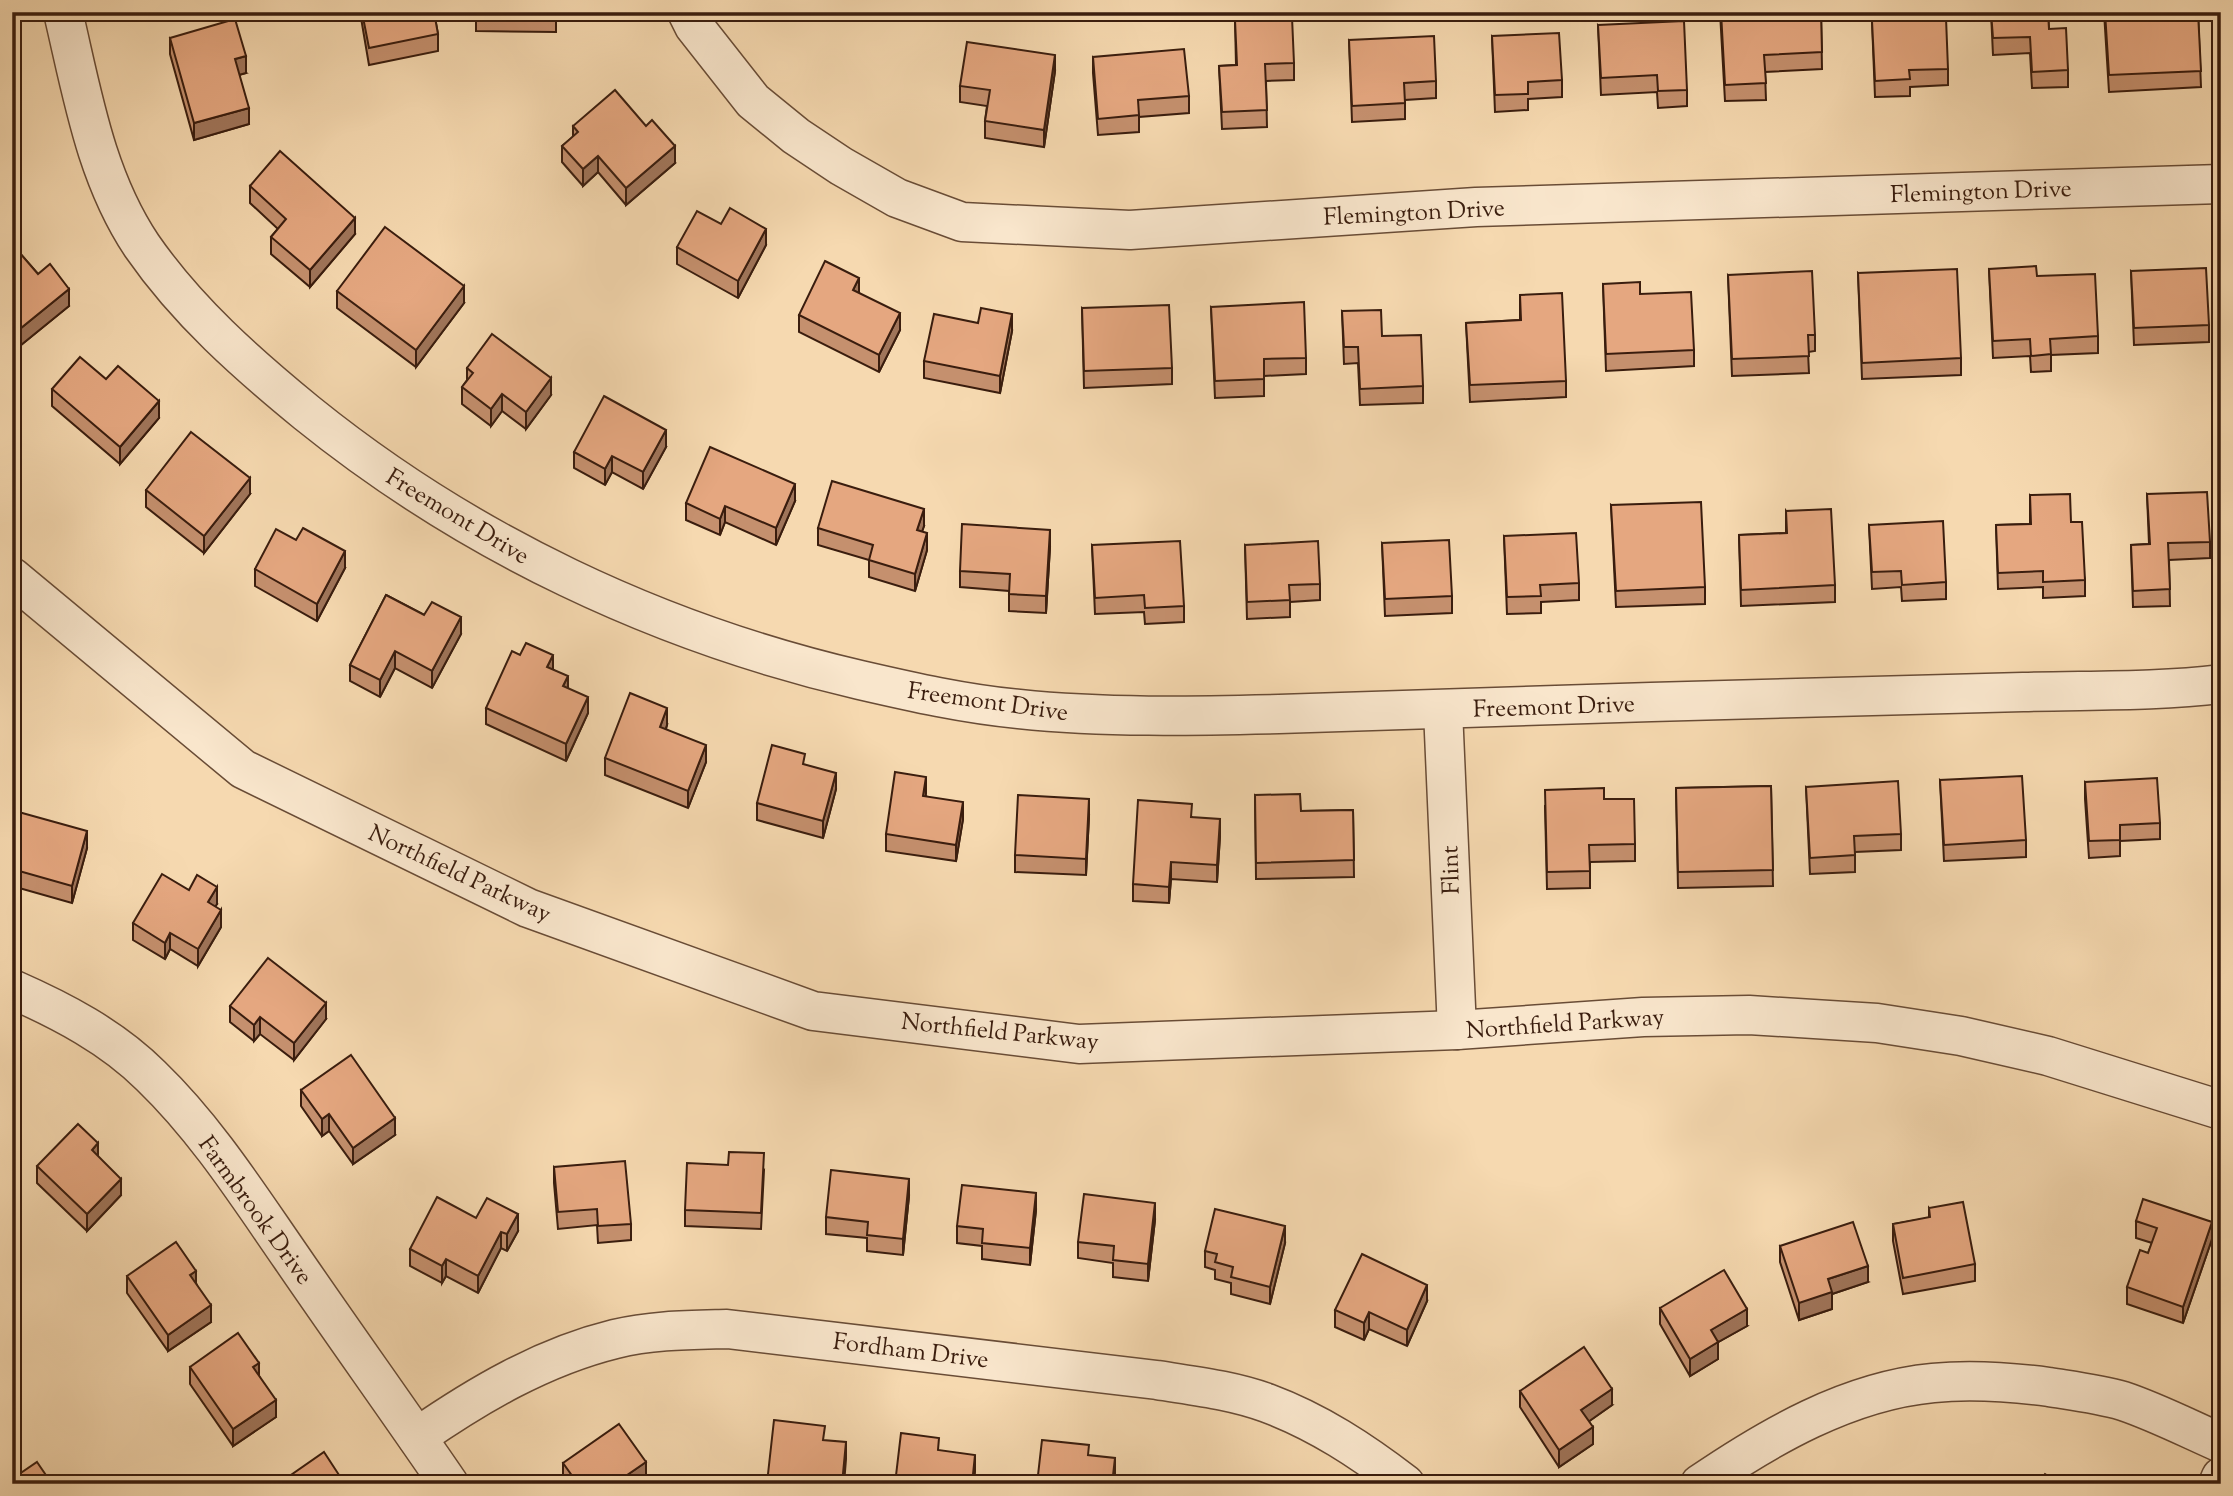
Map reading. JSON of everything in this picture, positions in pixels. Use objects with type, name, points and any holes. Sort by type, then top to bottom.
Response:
[{"type":"street","name":"Freemont Drive","points":[[63,12],[89,124],[102,166],[120,207],[140,243],[214,333],[332,433],[425,498],[480,532],[578,584],[736,647],[803,667],[962,701],[1018,709],[1107,716],[1221,716],[2073,690],[2171,690],[2221,684]]},
{"type":"street","name":"Flemington Drive","points":[[687,12],[694,26],[753,101],[796,136],[897,198],[962,222],[1129,230],[1476,207],[2221,184]]},
{"type":"street","name":"Northfield Parkway","points":[[12,577],[243,769],[527,908],[813,1011],[1079,1044],[1457,1030],[1643,1017],[1735,1015],[1877,1023],[1961,1036],[2048,1056],[2221,1110]]},
{"type":"street","name":"Flint","points":[[1443,710],[1457,1030]]},
{"type":"street","name":"Farmbrook Drive","points":[[12,989],[57,1009],[104,1038],[150,1075],[191,1119],[238,1180],[449,1484]]},
{"type":"street","name":"Fordham Drive","points":[[417,1437],[487,1390],[575,1352],[615,1339],[672,1330],[727,1329],[1217,1389],[1265,1402],[1306,1419],[1370,1457],[1405,1484]]},
{"type":"street","points":[[1700,1484],[1764,1443],[1815,1416],[1879,1393],[1931,1382],[1984,1381],[2078,1391],[2123,1402],[2221,1443]]},
{"type":"street","points":[[2218,1484],[2221,1477]]},
{"type":"building","points":[[362,12],[434,12],[438,34],[369,48]]},
{"type":"building","points":[[556,12],[556,15],[476,14]]},
{"type":"building","points":[[1721,12],[1821,12],[1822,52],[1764,55],[1766,83],[1725,85]]},
{"type":"building","points":[[1991,12],[2048,12],[2049,29],[2066,28],[2068,70],[2032,72],[2030,37],[1993,38]]},
{"type":"building","points":[[2105,12],[2198,12],[2201,71],[2109,75]]},
{"type":"building","points":[[1292,17],[1294,63],[1265,64],[1267,110],[1222,112],[1219,66],[1237,65],[1235,20]]},
{"type":"building","points":[[1946,18],[1948,69],[1909,70],[1910,79],[1875,81],[1872,21]]},
{"type":"building","points":[[235,19],[246,56],[235,59],[249,108],[194,123],[170,38]]},
{"type":"building","points":[[1684,21],[1687,90],[1658,91],[1657,75],[1601,78],[1598,25]]},
{"type":"building","points":[[1559,33],[1562,80],[1528,82],[1528,94],[1495,95],[1492,36]]},
{"type":"building","points":[[1434,36],[1436,81],[1404,83],[1405,103],[1352,106],[1349,40]]},
{"type":"building","points":[[967,42],[1055,55],[1044,130],[985,121],[990,90],[960,86]]},
{"type":"building","points":[[1184,49],[1189,96],[1138,100],[1139,115],[1098,119],[1093,57]]},
{"type":"building","points":[[615,90],[646,126],[652,120],[675,146],[626,188],[598,156],[583,169],[562,146],[578,132],[573,126]]},
{"type":"building","points":[[280,151],[355,218],[310,270],[271,237],[286,219],[250,186]]},
{"type":"building","points":[[730,208],[766,229],[738,281],[677,247],[697,211],[721,224]]},
{"type":"building","points":[[385,227],[464,286],[416,350],[337,291]]},
{"type":"building","points":[[12,244],[38,274],[50,264],[69,289],[21,328],[12,317]]},
{"type":"building","points":[[825,261],[859,278],[853,290],[900,313],[879,355],[799,315]]},
{"type":"building","points":[[2036,266],[2037,276],[2095,274],[2098,336],[2050,339],[2051,354],[2031,356],[2030,339],[1993,341],[1989,269]]},
{"type":"building","points":[[2206,268],[2209,325],[2134,328],[2131,271]]},
{"type":"building","points":[[1957,269],[1961,358],[1862,363],[1858,273]]},
{"type":"building","points":[[1812,271],[1815,335],[1808,335],[1809,356],[1732,359],[1728,275]]},
{"type":"building","points":[[1640,282],[1640,294],[1691,292],[1694,350],[1606,354],[1603,284]]},
{"type":"building","points":[[1562,293],[1566,381],[1470,385],[1466,323],[1521,320],[1520,295]]},
{"type":"building","points":[[1304,302],[1306,358],[1264,359],[1264,379],[1215,381],[1211,307]]},
{"type":"building","points":[[1169,305],[1172,368],[1084,371],[1082,308]]},
{"type":"building","points":[[981,308],[1012,314],[1000,376],[924,361],[934,314],[978,323]]},
{"type":"building","points":[[1381,310],[1382,336],[1421,335],[1423,386],[1360,389],[1358,347],[1344,347],[1342,311]]},
{"type":"building","points":[[492,334],[551,378],[526,412],[502,394],[491,409],[462,387],[473,373],[467,368]]},
{"type":"building","points":[[80,357],[106,379],[118,366],[159,401],[120,447],[52,389]]},
{"type":"building","points":[[604,396],[666,430],[643,472],[612,456],[605,469],[574,452]]},
{"type":"building","points":[[191,432],[250,478],[204,536],[146,490]]},
{"type":"building","points":[[710,447],[795,484],[776,528],[725,506],[720,519],[686,503]]},
{"type":"building","points":[[832,481],[924,509],[917,530],[927,533],[915,574],[869,560],[873,545],[818,528]]},
{"type":"building","points":[[2207,492],[2210,542],[2168,543],[2170,589],[2133,591],[2131,545],[2150,544],[2147,494]]},
{"type":"building","points":[[2070,494],[2071,522],[2082,522],[2085,580],[2043,582],[2043,571],[1998,573],[1996,525],[2031,524],[2030,495]]},
{"type":"building","points":[[1701,502],[1705,587],[1616,591],[1611,505]]},
{"type":"building","points":[[1831,509],[1835,585],[1741,590],[1739,535],[1787,533],[1786,511]]},
{"type":"building","points":[[1943,521],[1946,582],[1902,585],[1901,571],[1872,572],[1869,525]]},
{"type":"building","points":[[962,524],[1050,530],[1046,596],[1009,594],[1010,574],[960,571]]},
{"type":"building","points":[[303,528],[345,551],[317,604],[255,569],[276,529],[296,540]]},
{"type":"building","points":[[1576,533],[1579,583],[1540,585],[1541,596],[1507,597],[1504,536]]},
{"type":"building","points":[[1449,540],[1452,596],[1385,599],[1382,543]]},
{"type":"building","points":[[1180,541],[1184,606],[1145,608],[1144,595],[1095,598],[1092,545]]},
{"type":"building","points":[[1318,541],[1320,584],[1289,585],[1290,600],[1247,602],[1245,545]]},
{"type":"building","points":[[386,595],[424,615],[432,602],[461,617],[432,671],[395,651],[380,680],[350,665]]},
{"type":"building","points":[[526,643],[553,655],[547,667],[568,676],[563,686],[588,697],[566,744],[486,708],[512,651],[520,655]]},
{"type":"building","points":[[630,693],[667,708],[660,727],[706,745],[688,791],[605,758]]},
{"type":"building","points":[[772,745],[805,754],[803,764],[836,773],[823,821],[757,803]]},
{"type":"building","points":[[895,772],[926,777],[923,796],[963,802],[956,845],[886,834]]},
{"type":"building","points":[[2022,776],[2026,840],[1944,845],[1940,780]]},
{"type":"building","points":[[2157,778],[2160,823],[2120,825],[2120,840],[2089,841],[2085,782]]},
{"type":"building","points":[[1898,781],[1901,834],[1854,836],[1855,855],[1810,858],[1806,787]]},
{"type":"building","points":[[1771,786],[1773,870],[1678,872],[1676,788]]},
{"type":"building","points":[[1604,788],[1604,799],[1634,799],[1635,844],[1589,845],[1590,871],[1547,872],[1545,790]]},
{"type":"building","points":[[1300,794],[1301,811],[1353,810],[1354,860],[1256,863],[1255,795]]},
{"type":"building","points":[[1018,795],[1089,799],[1086,859],[1015,855]]},
{"type":"building","points":[[1138,800],[1192,804],[1191,817],[1220,819],[1217,865],[1171,862],[1169,887],[1133,884]]},
{"type":"building","points":[[15,811],[87,831],[72,886],[12,869],[12,822]]},
{"type":"building","points":[[2221,839],[2221,866],[2213,864]]},
{"type":"building","points":[[162,874],[189,890],[197,875],[217,887],[208,902],[221,910],[198,949],[170,933],[165,943],[133,923]]},
{"type":"building","points":[[268,958],[326,1003],[294,1043],[260,1017],[254,1025],[230,1006]]},
{"type":"building","points":[[351,1055],[395,1118],[353,1148],[329,1114],[322,1119],[301,1090]]},
{"type":"building","points":[[78,1124],[98,1143],[92,1150],[121,1179],[87,1214],[37,1166]]},
{"type":"building","points":[[729,1152],[764,1153],[761,1213],[685,1210],[687,1163],[728,1165]]},
{"type":"building","points":[[625,1161],[631,1224],[598,1226],[597,1209],[558,1212],[554,1167]]},
{"type":"building","points":[[831,1170],[909,1179],[903,1239],[867,1235],[868,1222],[826,1217]]},
{"type":"building","points":[[962,1185],[1036,1193],[1030,1248],[982,1243],[983,1229],[957,1226]]},
{"type":"building","points":[[1084,1194],[1155,1203],[1148,1264],[1113,1260],[1114,1246],[1078,1242]]},
{"type":"building","points":[[437,1197],[476,1218],[487,1198],[518,1214],[507,1234],[501,1232],[478,1276],[446,1259],[442,1266],[410,1249]]},
{"type":"building","points":[[2143,1199],[2212,1222],[2183,1307],[2127,1287],[2140,1250],[2148,1253],[2157,1228],[2136,1221]]},
{"type":"building","points":[[1963,1202],[1975,1264],[1903,1278],[1893,1224],[1930,1217],[1929,1208]]},
{"type":"building","points":[[1215,1209],[1285,1226],[1270,1287],[1231,1277],[1233,1267],[1215,1262],[1217,1254],[1205,1251]]},
{"type":"building","points":[[1853,1222],[1868,1266],[1828,1279],[1832,1292],[1799,1303],[1780,1246]]},
{"type":"building","points":[[176,1242],[196,1271],[190,1275],[211,1305],[168,1335],[127,1276]]},
{"type":"building","points":[[1362,1254],[1427,1285],[1407,1330],[1369,1312],[1364,1323],[1335,1310]]},
{"type":"building","points":[[1724,1270],[1747,1309],[1711,1330],[1718,1342],[1690,1359],[1660,1308]]},
{"type":"building","points":[[238,1333],[259,1363],[253,1367],[276,1400],[233,1429],[190,1367]]},
{"type":"building","points":[[1584,1347],[1612,1389],[1581,1410],[1593,1427],[1559,1450],[1520,1391]]},
{"type":"building","points":[[774,1420],[825,1426],[823,1440],[846,1442],[842,1484],[767,1483]]},
{"type":"building","points":[[619,1424],[646,1462],[614,1484],[578,1484],[563,1463]]},
{"type":"building","points":[[901,1433],[939,1438],[938,1450],[975,1455],[972,1484],[895,1484]]},
{"type":"building","points":[[1042,1440],[1089,1445],[1088,1455],[1115,1458],[1112,1484],[1037,1484]]},
{"type":"building","points":[[324,1452],[341,1478],[335,1484],[278,1484]]},
{"type":"building","points":[[37,1462],[52,1484],[12,1484],[12,1479]]},
{"type":"building","points":[[2045,1474],[2061,1484],[2038,1484]]}]
